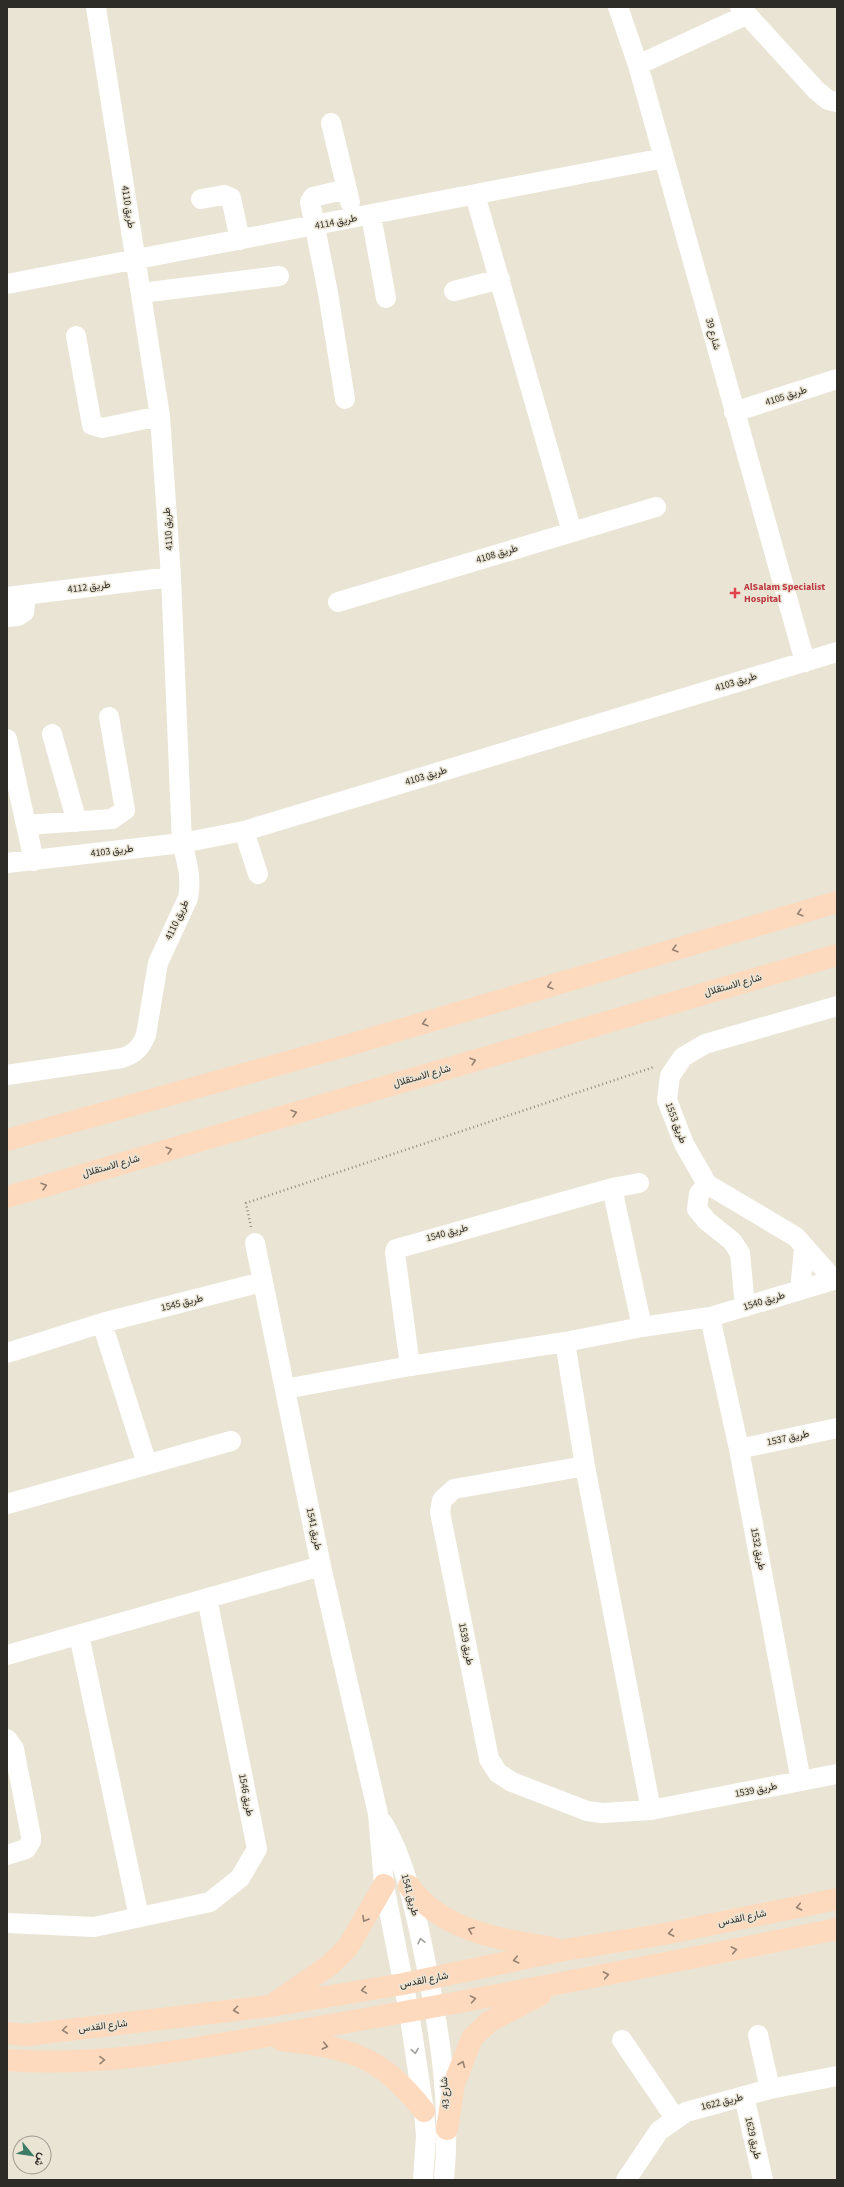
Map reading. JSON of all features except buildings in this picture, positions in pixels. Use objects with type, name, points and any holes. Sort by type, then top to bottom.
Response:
[{"type":"main road","points":[[7,1140],[352,1044],[837,902]]},
{"type":"main road","name":"شارع الاستقلال","points":[[7,1197],[837,955]]},
{"type":"main road","points":[[270,2006],[330,1965],[348,1947],[384,1885]]},
{"type":"main road","points":[[409,1886],[419,1899],[435,1912],[473,1931],[492,1937],[564,1950]]},
{"type":"main road","name":"شارع القدس","points":[[7,2034],[26,2035],[270,2006],[403,1984],[564,1950],[659,1935],[837,1899]]},
{"type":"main road","points":[[7,2060],[32,2062],[116,2060],[409,2012],[837,1929]]},
{"type":"main road","points":[[447,2129],[454,2084],[472,2038],[490,2021],[519,2004],[568,1982]]},
{"type":"main road","points":[[258,2037],[328,2047],[347,2051],[365,2058],[397,2079],[424,2111]]},
{"type":"street","name":"طريق 4110","points":[[7,1075],[122,1058],[132,1055],[141,1045],[146,1035],[158,963],[188,898],[190,887],[190,876],[182,843],[171,577],[160,416],[96,7]]},
{"type":"street","name":"شارع 39","points":[[618,7],[638,65],[805,662]]},
{"type":"street","points":[[638,65],[743,11],[816,90],[828,100],[837,102]]},
{"type":"street","points":[[331,123],[347,189],[362,216],[386,298]]},
{"type":"street","name":"طريق 4114","points":[[7,284],[664,158]]},
{"type":"street","points":[[345,399],[328,294],[310,204],[311,198],[347,189]]},
{"type":"street","points":[[201,199],[224,194],[231,198],[240,240]]},
{"type":"street","points":[[475,195],[572,532]]},
{"type":"street","points":[[141,293],[279,276]]},
{"type":"street","points":[[454,291],[500,279]]},
{"type":"street","points":[[76,336],[92,424],[102,428],[160,416]]},
{"type":"street","name":"طريق 4105","points":[[734,412],[837,379]]},
{"type":"street","name":"طريق 4108","points":[[338,602],[656,507]]},
{"type":"street","name":"طريق 4112","points":[[16,596],[171,577]]},
{"type":"street","points":[[7,617],[18,616],[24,612],[16,596]]},
{"type":"street","name":"طريق 4103","points":[[7,863],[182,843],[244,831],[837,652]]},
{"type":"street","points":[[26,825],[112,819],[125,810],[109,717]]},
{"type":"street","points":[[52,734],[77,822]]},
{"type":"street","points":[[7,739],[34,861]]},
{"type":"street","points":[[244,831],[258,874]]},
{"type":"street","name":"طريق 1553","points":[[835,1280],[804,1249],[796,1237],[707,1184],[684,1144],[667,1100],[670,1076],[684,1057],[705,1044],[837,1006]]},
{"type":"street","name":"طريق 1540","points":[[410,1366],[395,1253],[396,1249],[612,1188],[639,1183]]},
{"type":"street","points":[[707,1184],[699,1194],[697,1209],[707,1221],[732,1241],[740,1253],[745,1307]]},
{"type":"street","points":[[612,1188],[642,1327]]},
{"type":"street","name":"طريق 1541","points":[[255,1243],[321,1566],[378,1814],[384,1885],[409,2012]]},
{"type":"street","points":[[800,1290],[804,1249]]},
{"type":"street","name":"طريق 1540","points":[[285,1390],[410,1366],[565,1342],[642,1327],[710,1317],[835,1280]]},
{"type":"street","name":"طريق 1545","points":[[7,1353],[102,1323],[262,1282]]},
{"type":"street","name":"طريق 1532","points":[[710,1317],[739,1449],[801,1781]]},
{"type":"street","points":[[102,1323],[147,1464]]},
{"type":"street","points":[[565,1342],[585,1466],[651,1810]]},
{"type":"street","name":"طريق 1537","points":[[739,1449],[837,1428]]},
{"type":"street","points":[[7,1504],[231,1441]]},
{"type":"street","name":"طريق 1539","points":[[585,1466],[454,1489],[442,1500],[440,1512],[489,1759],[498,1773],[512,1782],[587,1811],[602,1814],[651,1810],[837,1774]]},
{"type":"street","points":[[7,1655],[321,1566]]},
{"type":"street","name":"طريق 1546","points":[[7,1923],[94,1927],[210,1902],[240,1878],[257,1849],[207,1598]]},
{"type":"street","points":[[79,1635],[139,1917]]},
{"type":"street","points":[[7,1739],[14,1749],[31,1836],[31,1841],[26,1849],[7,1855]]},
{"type":"street","name":"طريق 1541","points":[[378,1814],[395,1847],[409,1886],[435,2006]]},
{"type":"street","name":"شارع 43","points":[[435,2006],[440,2036],[447,2129],[444,2180]]},
{"type":"street","points":[[409,2012],[424,2111],[426,2136],[423,2180]]},
{"type":"street","points":[[758,2035],[770,2089]]},
{"type":"street","points":[[622,2040],[675,2118]]},
{"type":"street","name":"طريق 1622","points":[[626,2180],[659,2131],[675,2118],[698,2108],[770,2089],[837,2076]]},
{"type":"street","name":"طريق 1629","points":[[744,2096],[763,2180]]},
{"type":"path","points":[[255,1243],[246,1204],[684,1057]]},
{"type":"place","name":"AlSalam Specialist Hospital","points":[[735,593]]}]
